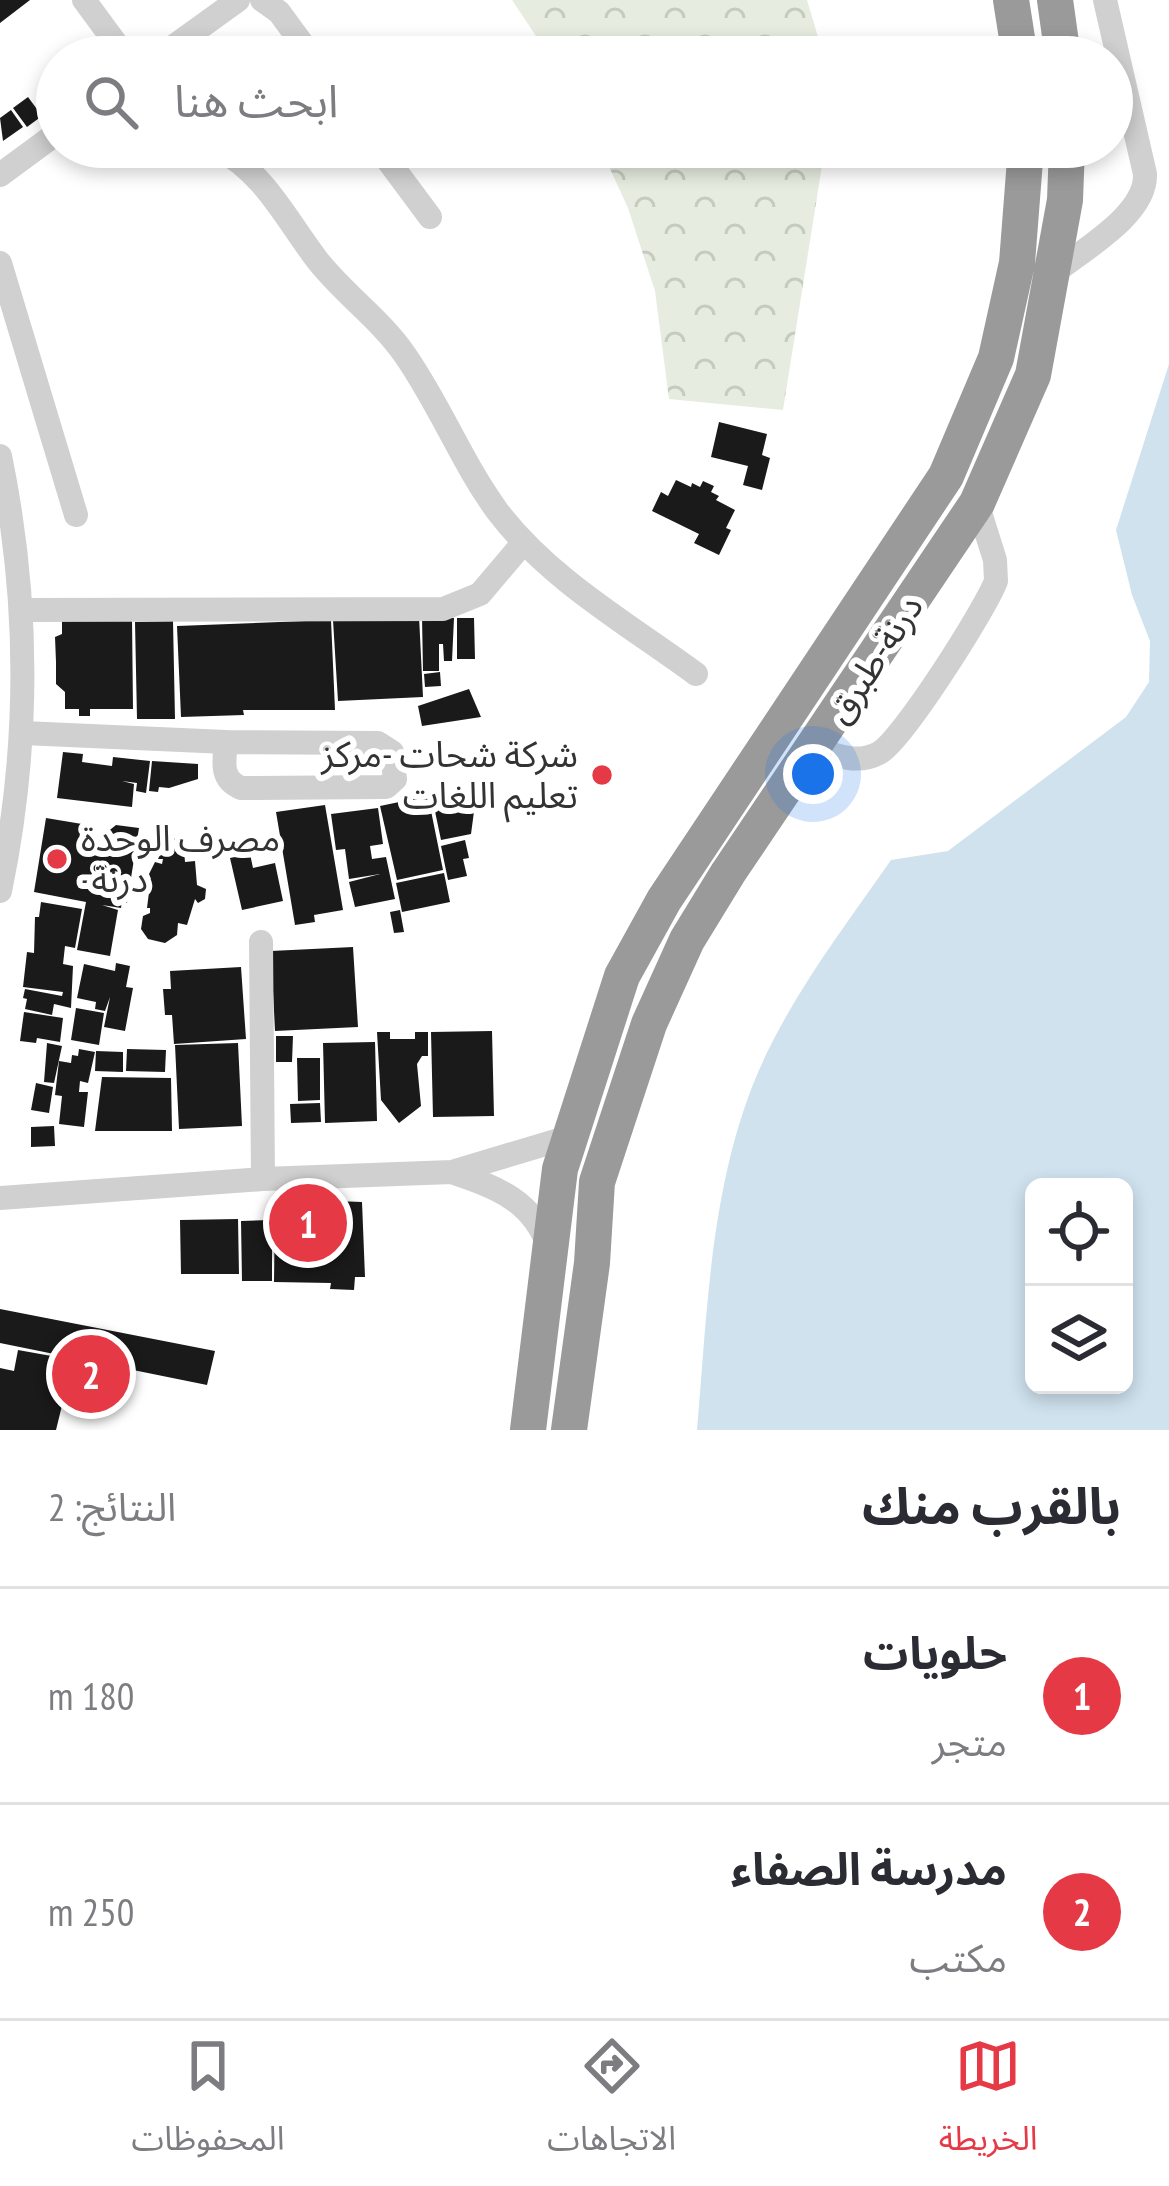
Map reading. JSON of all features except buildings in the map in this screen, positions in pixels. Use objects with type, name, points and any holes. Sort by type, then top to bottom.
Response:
[{"type":"highway","points":[[1011,0],[1017,36]]},
{"type":"highway","points":[[1055,0],[1061,36]]},
{"type":"highway","points":[[528,1430],[560,1169],[622,976],[946,476],[996,358],[1017,263],[1027,168]]},
{"type":"highway","name":"درنة-طبرق","points":[[569,1430],[592,1263],[597,1182],[649,1024],[687,940],[977,503],[1033,375],[1054,273],[1066,168]]},
{"type":"street","points":[[84,0],[111,36]]},
{"type":"street","points":[[188,36],[238,0]]},
{"type":"street","points":[[262,0],[279,12],[297,36]]},
{"type":"street","points":[[1105,0],[1113,36]]},
{"type":"street","points":[[1054,273],[1136,208],[1145,190],[1145,174],[1133,122]]},
{"type":"street","points":[[0,175],[36,148]]},
{"type":"street","points":[[249,168],[333,280],[400,348],[490,499],[524,542],[696,674]]},
{"type":"street","points":[[393,168],[430,218]]},
{"type":"street","points":[[0,263],[76,515]]},
{"type":"street","points":[[0,458],[21,610],[23,734],[0,891]]},
{"type":"street","points":[[815,748],[852,760],[879,753],[898,737],[996,581],[995,560],[977,503]]},
{"type":"street","points":[[21,610],[442,609],[480,594],[524,542]]},
{"type":"street","points":[[23,734],[378,743],[392,752],[395,779],[386,787],[241,788],[230,783],[224,772],[226,742]]},
{"type":"street","points":[[261,942],[262,1178]]},
{"type":"street","points":[[0,1198],[262,1178],[452,1172],[569,1137]]},
{"type":"street","points":[[452,1172],[497,1188],[522,1204],[544,1233],[550,1250]]},
{"type":"green space","points":[[512,0],[807,0],[818,36],[536,36]]},
{"type":"green space","points":[[610,168],[822,168],[783,410],[669,399],[655,291]]},
{"type":"water","points":[[1169,364],[1169,1430],[697,1430],[708,1300],[727,1170],[752,1087],[780,1027],[891,860],[948,851],[1126,717],[1149,682],[1150,641],[1132,595],[1116,530]]},
{"type":"place","name":"شركة شحات -مركز تعليم اللغات","points":[[602,775]]},
{"type":"place","name":"مصرف الوحدة -درنة","points":[[57,859]]},
{"type":"place","name":"حلويات","points":[[308,1223]]},
{"type":"place","name":"مدرسة الصفاء","points":[[91,1374]]}]
